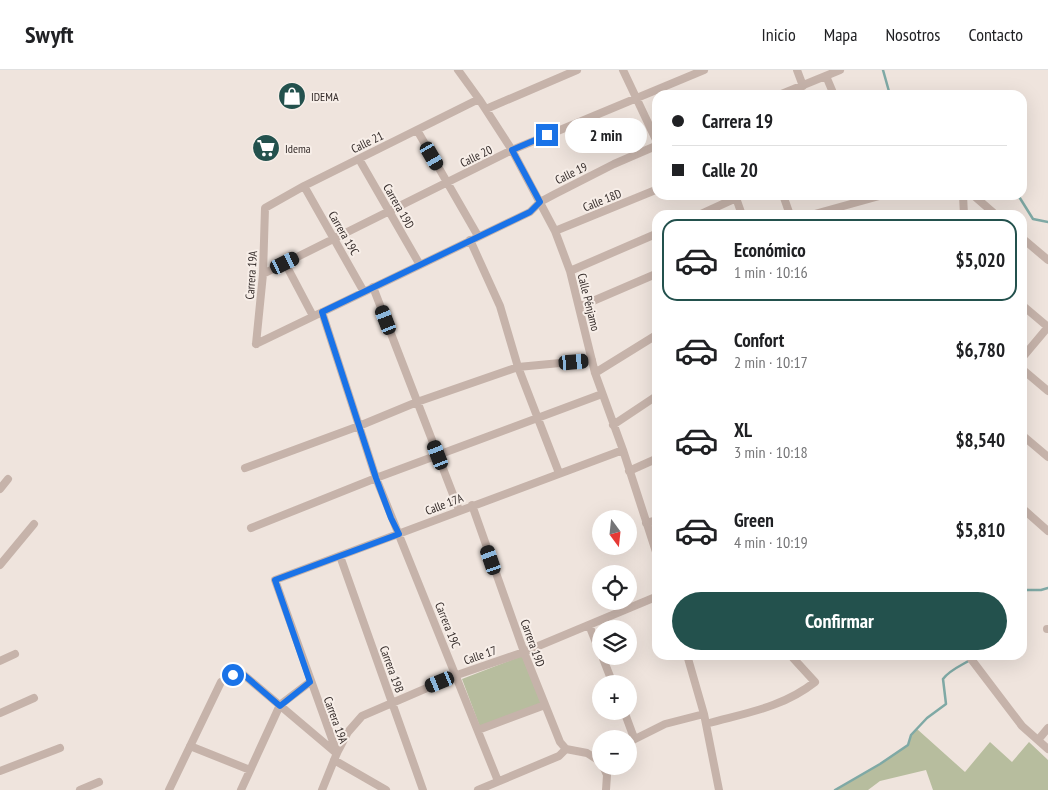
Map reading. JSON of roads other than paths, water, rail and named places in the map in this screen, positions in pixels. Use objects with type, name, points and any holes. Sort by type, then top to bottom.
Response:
[{"type":"street","name":"Calle Pénjamo","points":[[458,70],[512,150],[555,230],[570,271],[595,373],[652,540]]},
{"type":"street","points":[[486,109],[577,70]]},
{"type":"street","points":[[623,70],[652,133]]},
{"type":"street","name":"Calle 20","points":[[655,90],[704,70]]},
{"type":"street","points":[[797,70],[803,86]]},
{"type":"street","points":[[792,90],[840,70]]},
{"type":"street","points":[[826,76],[832,90]]},
{"type":"street","name":"Calle 20","points":[[263,274],[512,150],[652,91]]},
{"type":"street","name":"Calle 21","points":[[265,208],[304,186],[479,99]]},
{"type":"street","points":[[417,130],[447,182],[474,238],[500,306],[518,367],[559,473]]},
{"type":"street","name":"Calle 19","points":[[256,344],[530,212],[540,202],[614,164],[652,148]]},
{"type":"street","name":"Carrera 19D","points":[[359,159],[420,265]]},
{"type":"street","name":"Carrera 19C","points":[[304,186],[364,292]]},
{"type":"street","name":"Calle 18D","points":[[555,230],[652,191]]},
{"type":"street","points":[[709,210],[728,200]]},
{"type":"street","points":[[829,210],[866,200]]},
{"type":"street","points":[[979,200],[990,210]]},
{"type":"street","name":"Carrera 19A","points":[[256,344],[263,274],[265,208]]},
{"type":"street","points":[[570,271],[652,236]]},
{"type":"street","points":[[1027,242],[1048,260]]},
{"type":"street","points":[[285,263],[313,316]]},
{"type":"street","points":[[580,307],[652,276]]},
{"type":"street","points":[[373,287],[459,510]]},
{"type":"street","points":[[1027,309],[1048,327],[1027,352]]},
{"type":"street","name":"Carrera 19C","points":[[322,312],[376,478],[391,518],[457,675],[498,781]]},
{"type":"street","points":[[595,373],[652,338]]},
{"type":"street","points":[[245,468],[359,426],[417,402],[518,367],[592,360]]},
{"type":"street","points":[[1027,373],[1048,391]]},
{"type":"street","points":[[251,528],[376,478],[602,394]]},
{"type":"street","points":[[614,425],[652,399]]},
{"type":"street","points":[[1027,439],[1048,456]]},
{"type":"street","name":"Calle 17A","points":[[275,580],[622,450]]},
{"type":"street","points":[[629,471],[652,461]]},
{"type":"street","points":[[0,489],[8,479]]},
{"type":"street","name":"Carrera 19D","points":[[472,505],[524,652],[560,742],[566,750]]},
{"type":"street","points":[[1027,512],[1048,531]]},
{"type":"street","points":[[646,523],[652,522]]},
{"type":"street","points":[[0,565],[34,524]]},
{"type":"street","name":"Carrera 19B","points":[[340,556],[423,790]]},
{"type":"street","name":"Carrera 19A","points":[[275,580],[335,757]]},
{"type":"street","name":"Calle 17","points":[[322,790],[335,757],[355,722],[362,716],[457,675],[524,652],[652,599]]},
{"type":"street","points":[[589,625],[592,633]]},
{"type":"street","points":[[0,661],[15,654]]},
{"type":"street","points":[[688,660],[704,714],[719,790]]},
{"type":"street","points":[[706,724],[778,704],[800,694],[815,682],[795,660]]},
{"type":"street","points":[[971,660],[1022,726],[1048,749]]},
{"type":"street","points":[[169,790],[221,682],[233,675],[244,675],[335,757],[386,790]]},
{"type":"street","points":[[241,790],[280,706],[310,682]]},
{"type":"street","points":[[0,713],[34,698]]},
{"type":"street","points":[[478,730],[545,705]]},
{"type":"street","points":[[637,737],[665,724],[704,714]]},
{"type":"street","points":[[1038,740],[1048,728]]},
{"type":"street","points":[[190,746],[250,770]]},
{"type":"street","points":[[0,771],[60,748]]},
{"type":"street","points":[[478,790],[558,756],[566,750],[587,753],[592,756]]},
{"type":"street","points":[[606,790],[607,775]]},
{"type":"street","points":[[80,790],[100,782]]},
{"type":"waterway","points":[[883,70],[889,90]]},
{"type":"waterway","points":[[1021,200],[1033,219],[1048,222]]},
{"type":"waterway","points":[[1027,590],[1048,588]]},
{"type":"waterway","points":[[835,790],[908,745],[911,735],[927,718],[946,704],[943,679],[954,669],[970,660]]},
{"type":"place","name":"IDEMA","points":[[292,96]]},
{"type":"place","name":"Idema","points":[[266,148]]}]
